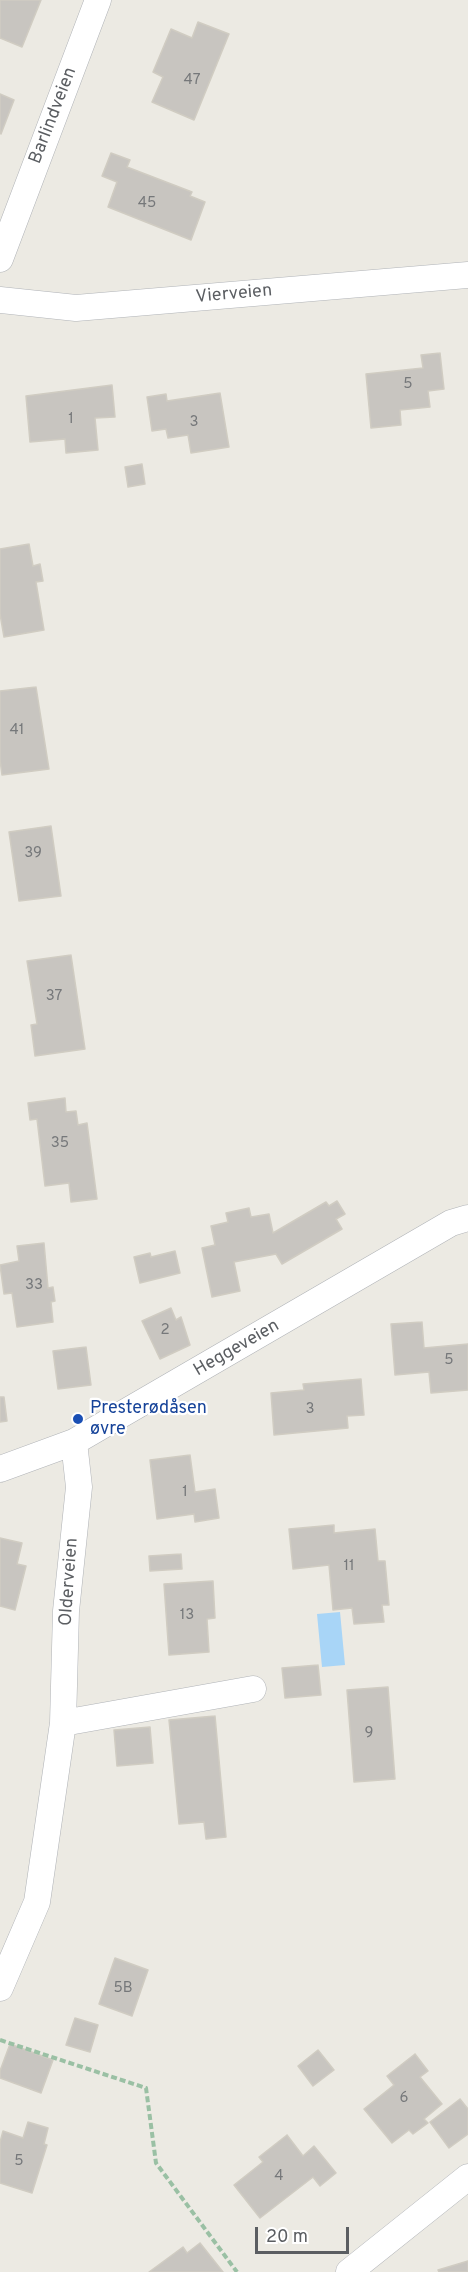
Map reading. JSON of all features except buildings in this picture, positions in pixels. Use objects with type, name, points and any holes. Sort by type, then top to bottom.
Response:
[{"type":"street","name":"Barlindveien","points":[[0,259],[5,232],[98,0]]},
{"type":"street","name":"Vierveien","points":[[0,300],[76,308],[468,274]]},
{"type":"street","name":"Heggeveien","points":[[0,1469],[74,1442],[451,1223],[468,1218]]},
{"type":"street","name":"Olderveien","points":[[0,1988],[36,1902],[63,1723],[66,1611],[79,1487],[74,1442]]},
{"type":"street","points":[[63,1723],[253,1689]]},
{"type":"street","points":[[349,2272],[468,2177]]},
{"type":"path","points":[[0,2040],[146,2088],[156,2163],[237,2272]]},
{"type":"water","points":[[340,1612],[345,1665],[322,1667],[317,1614]]},
{"type":"place","name":"Presterødåsen øvre","points":[[78,1419]]}]
